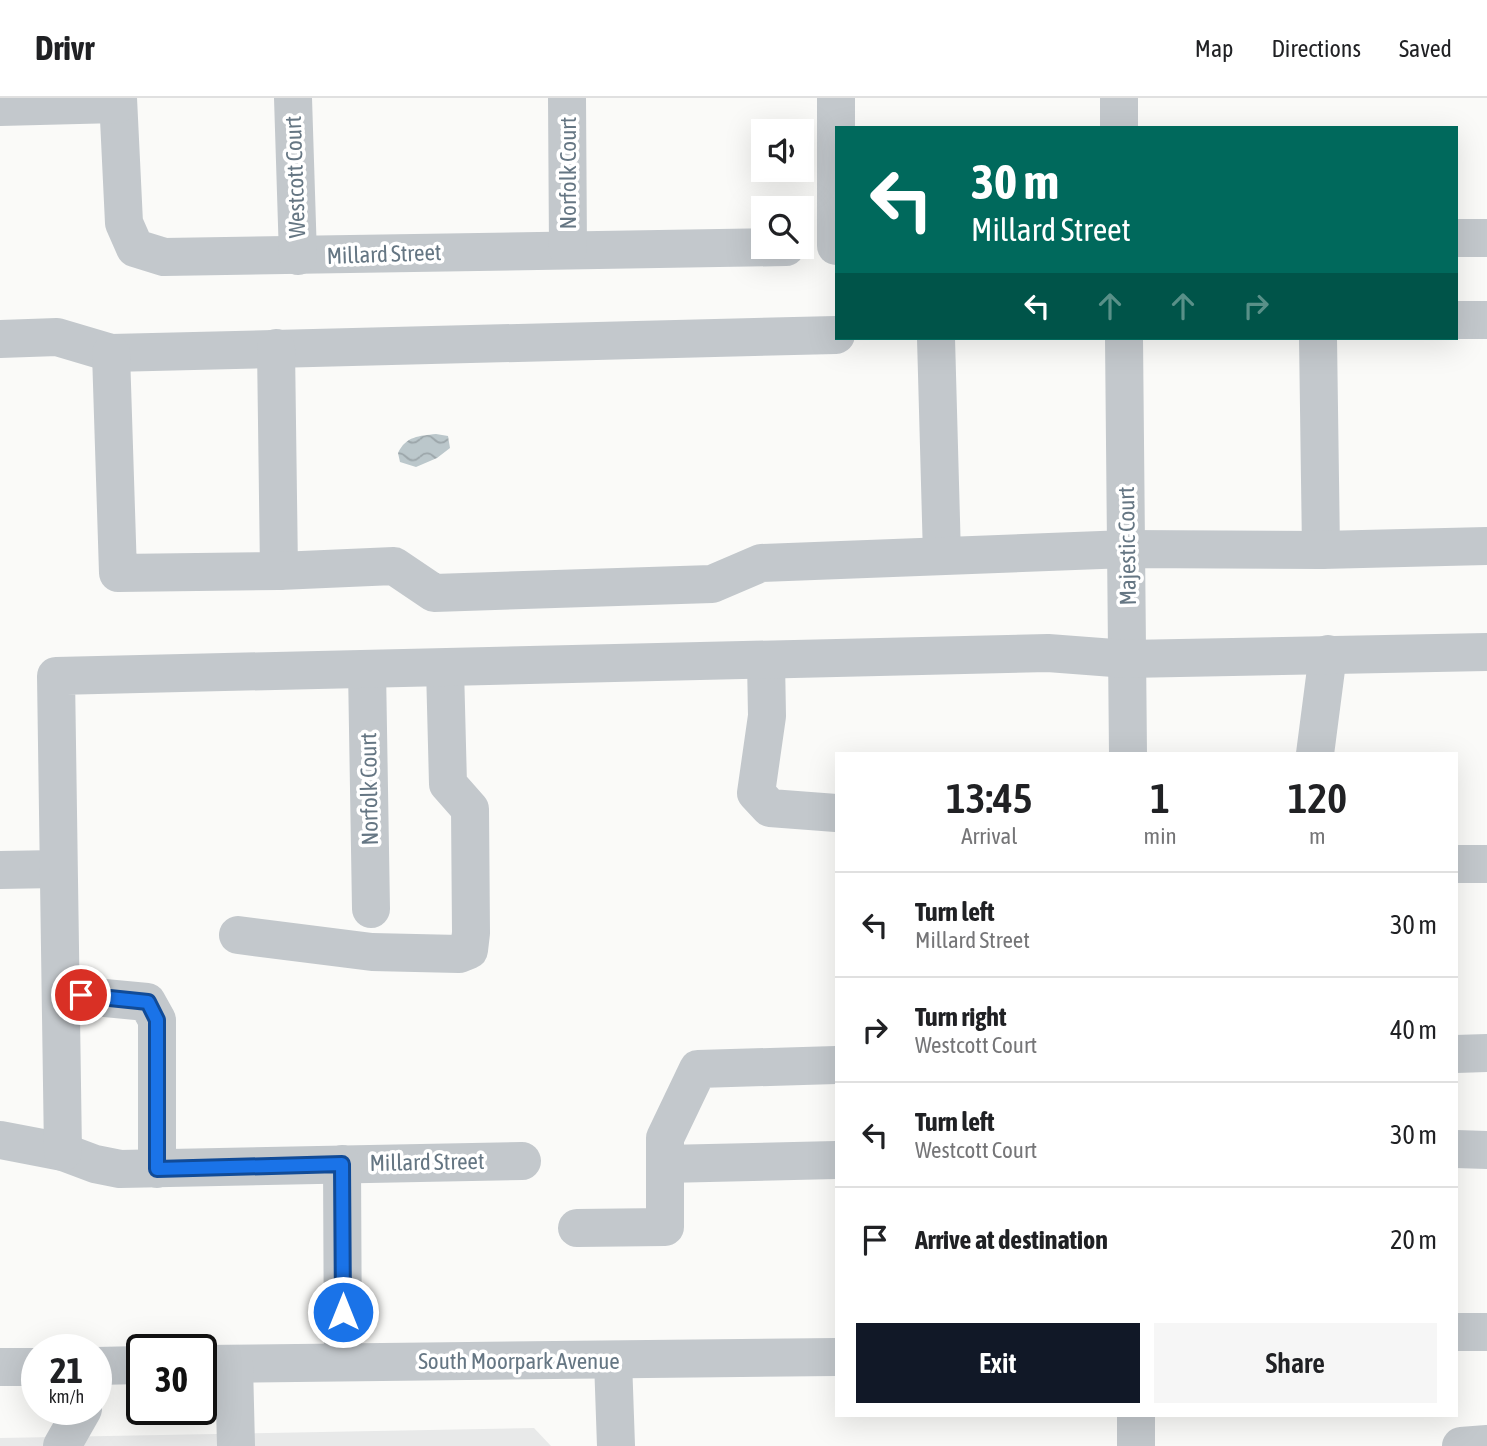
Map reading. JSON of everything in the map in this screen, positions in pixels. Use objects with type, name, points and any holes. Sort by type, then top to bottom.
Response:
[{"type":"street","name":"Westcott Court","points":[[293,98],[298,256]]},
{"type":"street","name":"Norfolk Court","points":[[567,98],[568,249]]},
{"type":"street","points":[[836,98],[836,126]]},
{"type":"street","points":[[1119,98],[1119,126]]},
{"type":"street","name":"Millard Street","points":[[118,101],[124,223],[135,248],[164,257],[751,247]]},
{"type":"street","points":[[0,107],[118,101]]},
{"type":"street","points":[[1458,238],[1487,238]]},
{"type":"street","points":[[814,247],[835,246]]},
{"type":"street","points":[[1458,320],[1487,320]]},
{"type":"street","points":[[0,339],[57,338],[111,353],[835,335]]},
{"type":"street","points":[[936,340],[942,556]]},
{"type":"street","name":"Majestic Court","points":[[1124,340],[1128,752]]},
{"type":"street","points":[[1318,340],[1321,550]]},
{"type":"street","points":[[276,348],[279,571]]},
{"type":"street","points":[[111,353],[118,573],[394,566],[434,593],[712,584],[761,563],[1127,549],[1321,550],[1487,546]]},
{"type":"street","points":[[63,1152],[56,676],[1048,653],[1127,659],[1487,652]]},
{"type":"street","points":[[1315,752],[1328,654]]},
{"type":"street","points":[[766,661],[767,716],[756,793],[770,808],[835,813]]},
{"type":"street","points":[[238,935],[372,951],[459,954],[469,950],[470,809],[448,784],[446,668]]},
{"type":"street","name":"Norfolk Court","points":[[367,669],[370,909]]},
{"type":"street","points":[[1458,864],[1487,864]]},
{"type":"street","points":[[0,870],[57,869]]},
{"type":"street","points":[[62,994],[148,1002],[157,1020],[157,1169]]},
{"type":"street","points":[[1458,1054],[1487,1053]]},
{"type":"street","points":[[577,1228],[664,1227],[665,1138],[698,1069],[835,1065]]},
{"type":"street","name":"Millard Street","points":[[0,1140],[63,1152],[94,1164],[120,1169],[522,1161]]},
{"type":"street","points":[[1458,1149],[1487,1150]]},
{"type":"street","points":[[665,1164],[835,1160]]},
{"type":"street","points":[[342,1164],[343,1362]]},
{"type":"street","points":[[1458,1332],[1487,1332]]},
{"type":"street","name":"South Moorpark Avenue","points":[[218,1364],[835,1357]]},
{"type":"street","points":[[613,1360],[616,1446]]},
{"type":"street","points":[[218,1364],[236,1446]]},
{"type":"street","points":[[0,1367],[21,1367]]},
{"type":"street","points":[[1136,1417],[1136,1446]]},
{"type":"street","points":[[62,1446],[74,1425]]},
{"type":"street","points":[[1461,1446],[1487,1444]]},
{"type":"shaded area","points":[[534,1428],[551,1446],[0,1446],[0,1438]]},
{"type":"water","points":[[424,435],[448,436],[450,448],[437,458],[416,467],[400,462],[398,453],[405,443]]},
{"type":"route","points":[[81,995],[148,1002],[157,1020],[157,1169],[342,1164],[343,1312]]}]
